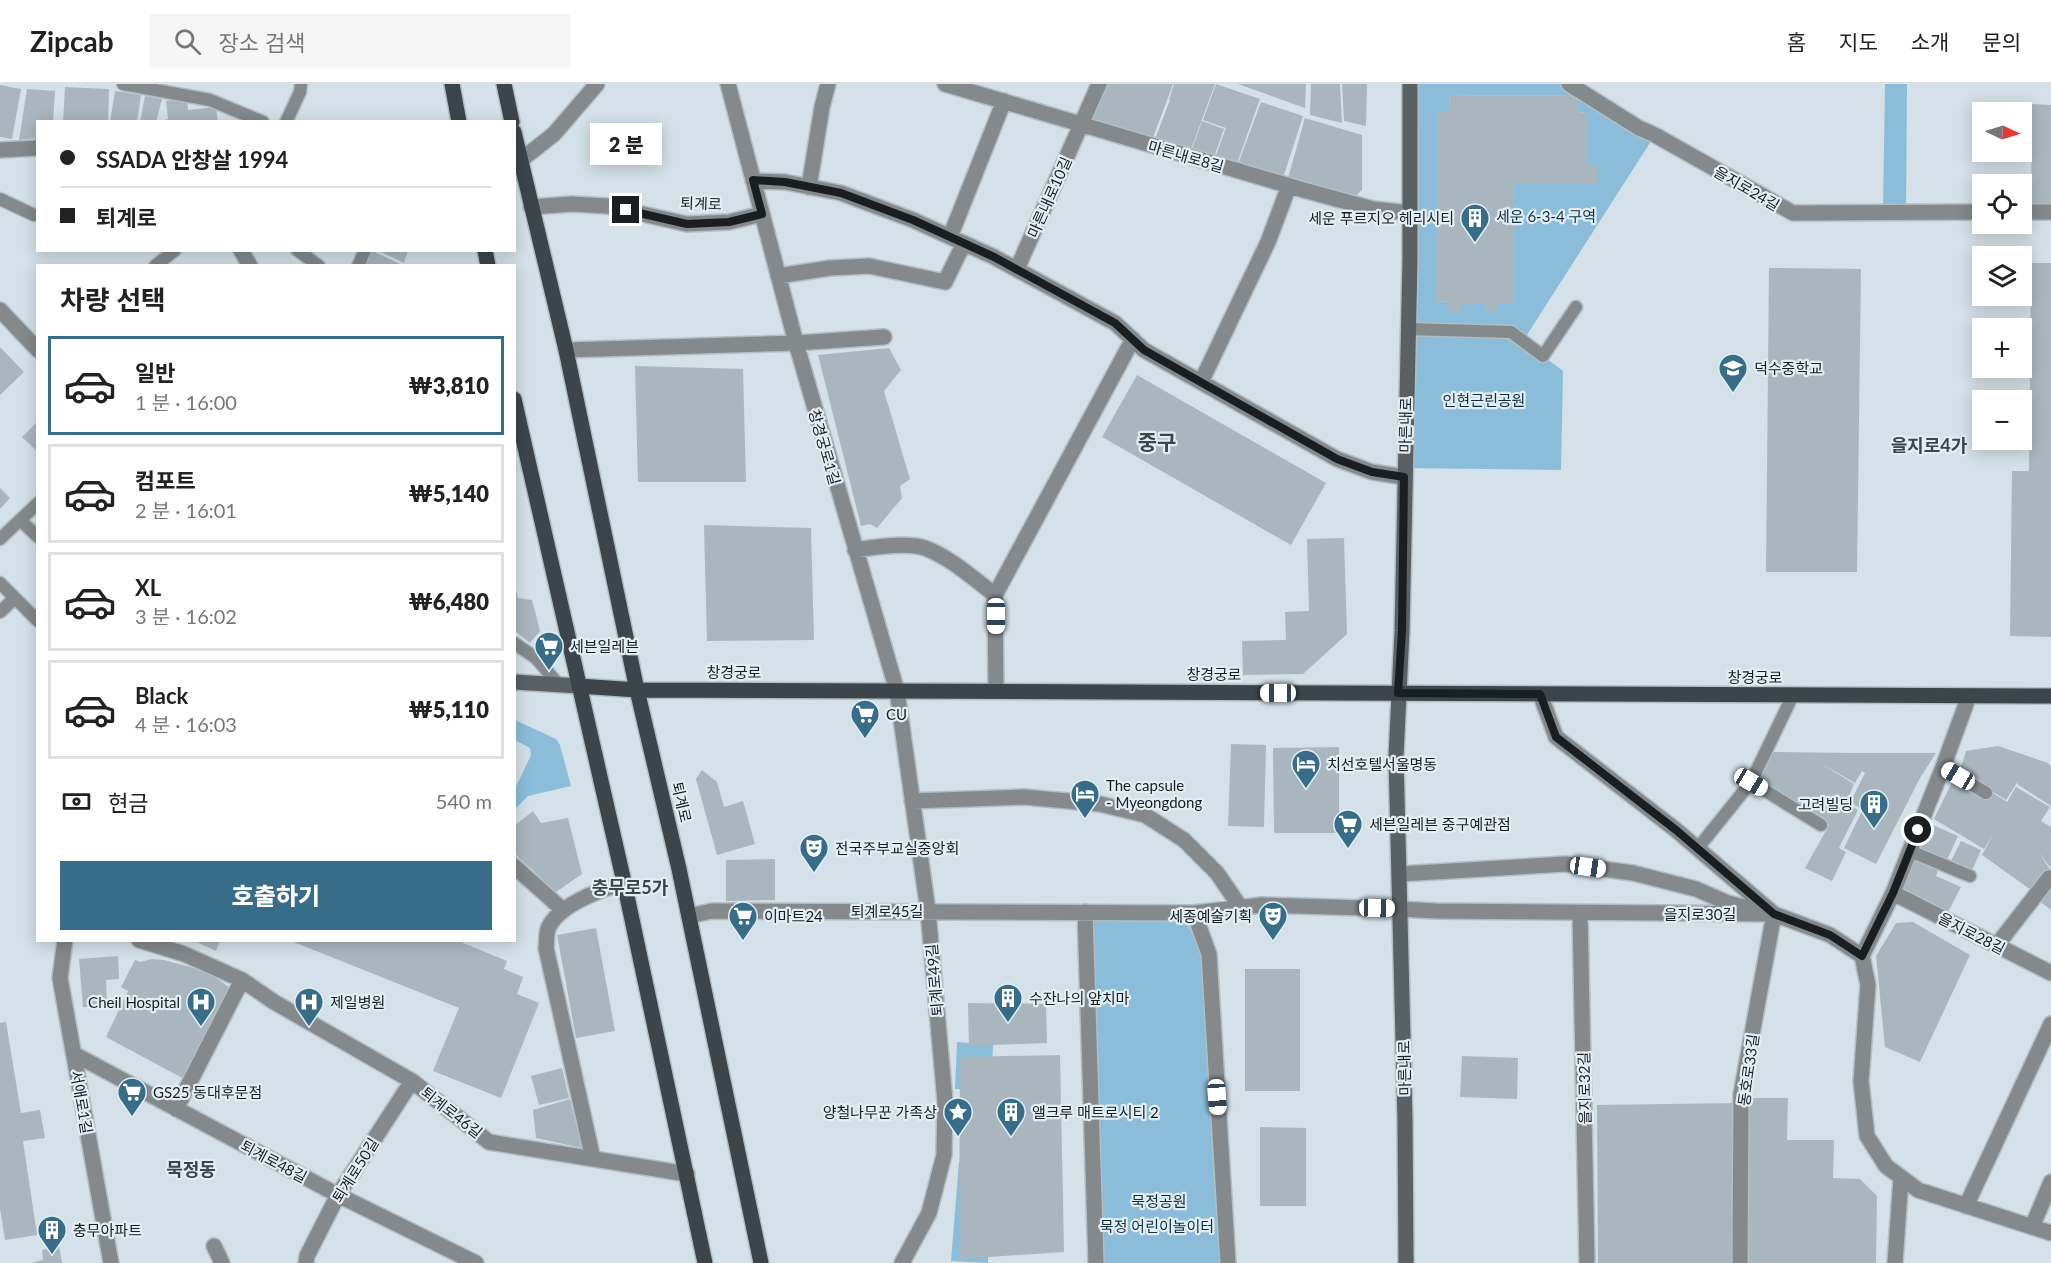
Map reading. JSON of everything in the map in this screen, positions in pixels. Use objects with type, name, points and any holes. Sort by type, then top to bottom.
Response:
[{"type":"main road","points":[[452,84],[459,120]]},
{"type":"main road","points":[[504,84],[512,120]]},
{"type":"main road","name":"마른내로","points":[[1406,1263],[1396,757],[1402,631],[1410,213],[1410,84]]},
{"type":"main road","name":"퇴계로","points":[[516,140],[566,350],[637,690],[689,916],[761,1263]]},
{"type":"main road","points":[[516,418],[518,437],[624,882],[705,1263]]},
{"type":"main road","points":[[516,682],[579,686]]},
{"type":"main road","name":"창경궁로","points":[[579,686],[637,690],[2051,696]]},
{"type":"street","points":[[521,160],[554,134],[597,84]]},
{"type":"street","name":"창경궁로1길","points":[[728,84],[796,343],[897,691]]},
{"type":"street","points":[[809,187],[828,84]]},
{"type":"street","name":"마른내로8길","points":[[945,84],[1289,186],[1373,209],[1410,213]]},
{"type":"street","points":[[1082,125],[1099,84]]},
{"type":"street","name":"을지로24길","points":[[1569,84],[1639,128],[1793,213],[1972,212]]},
{"type":"street","points":[[778,276],[830,268],[869,266],[945,282],[1004,101]]},
{"type":"street","name":"마른내로10길","points":[[1017,269],[1082,125]]},
{"type":"street","points":[[0,153],[36,148]]},
{"type":"street","points":[[753,180],[785,182],[841,193],[913,220],[957,240],[1017,269],[1115,323],[1144,350],[1337,459],[1372,472],[1404,477]]},
{"type":"street","points":[[1201,382],[1268,242],[1289,186]]},
{"type":"street","name":"퇴계로","points":[[531,207],[572,204],[607,206],[687,224],[729,222],[762,214]]},
{"type":"street","points":[[2032,212],[2051,212]]},
{"type":"street","points":[[0,310],[36,348]]},
{"type":"street","points":[[566,350],[796,343],[884,337]]},
{"type":"street","points":[[996,691],[995,596],[1133,339]]},
{"type":"street","points":[[855,550],[883,545],[923,547],[965,570],[995,596]]},
{"type":"street","name":"퇴계로49길","points":[[897,691],[928,911],[945,1101],[944,1155],[929,1213],[902,1263]]},
{"type":"street","points":[[1540,694],[1556,737],[1698,848],[1774,914]]},
{"type":"street","points":[[1969,696],[1893,893],[1862,956],[1868,985],[1861,1081],[1867,1136],[1886,1166],[1918,1190],[2051,1233]]},
{"type":"street","points":[[912,801],[1024,797],[1100,804],[1145,815],[1184,840],[1217,873],[1241,908]]},
{"type":"street","points":[[1400,873],[1566,864],[1633,873],[1696,890],[1728,903],[1774,914]]},
{"type":"street","points":[[516,868],[563,910]]},
{"type":"street","points":[[1997,945],[2051,878]]},
{"type":"street","points":[[593,1159],[546,948],[548,929],[563,910],[594,893],[624,882]]},
{"type":"street","name":"을지로28길","points":[[1893,893],[2051,973]]},
{"type":"street","name":"퇴계로45길","points":[[689,916],[712,911],[1194,913],[1262,905],[1400,909]]},
{"type":"street","name":"을지로30길","points":[[1400,909],[1774,914],[1830,935],[1862,956]]},
{"type":"street","points":[[1085,912],[1096,1263]]},
{"type":"street","points":[[1194,913],[1209,954],[1228,1263]]},
{"type":"street","name":"을지로32길","points":[[1580,913],[1587,1263]]},
{"type":"street","name":"동호로33길","points":[[1740,1263],[1742,1094],[1774,914]]},
{"type":"street","name":"서애로1길","points":[[65,942],[60,978],[111,1263]]},
{"type":"street","name":"퇴계로46길","points":[[145,942],[184,954],[242,980],[274,1002],[412,1081],[489,1142],[687,1174]]},
{"type":"street","points":[[176,1108],[242,980]]},
{"type":"street","points":[[1966,1206],[2051,1024]]},
{"type":"street","name":"퇴계로48길","points":[[74,1054],[338,1195],[476,1263]]},
{"type":"street","name":"퇴계로50길","points":[[306,1263],[307,1256],[338,1195],[412,1081]]},
{"type":"street","points":[[1895,1263],[1901,1178]]},
{"type":"street","points":[[2032,1227],[2051,1182]]},
{"type":"street","points":[[214,1246],[222,1263]]},
{"type":"lane","points":[[123,84],[210,100],[258,120]]},
{"type":"lane","points":[[287,120],[300,92],[301,84]]},
{"type":"lane","points":[[0,199],[34,215]]},
{"type":"lane","points":[[158,264],[172,252]]},
{"type":"lane","points":[[300,252],[316,264]]},
{"type":"lane","points":[[1407,329],[1511,332],[1543,356],[1576,307]]},
{"type":"lane","points":[[0,539],[36,505]]},
{"type":"lane","points":[[20,520],[36,535]]},
{"type":"lane","points":[[0,583],[36,619]]},
{"type":"lane","points":[[0,612],[14,599]]},
{"type":"lane","points":[[516,644],[536,658],[558,684]]},
{"type":"lane","points":[[1698,848],[1751,782],[1793,695]]},
{"type":"lane","points":[[1943,767],[1986,794]]},
{"type":"lane","points":[[1751,782],[1821,825]]},
{"type":"lane","points":[[1910,851],[1970,876]]},
{"type":"green space","points":[[1410,84],[1569,84],[1655,135],[1523,341],[1563,371],[1561,470],[1404,468]],"holes":[[[1450,95],[1578,96],[1578,112],[1588,113],[1588,165],[1597,165],[1597,184],[1514,184],[1513,304],[1497,304],[1496,311],[1486,311],[1485,303],[1461,303],[1461,312],[1449,312],[1448,301],[1437,302]]]},
{"type":"green space","points":[[1885,84],[1907,84],[1906,212],[1883,212]]},
{"type":"green space","points":[[516,720],[556,739],[560,745],[571,786],[528,796],[516,808],[516,787],[531,755],[530,748],[516,741]]},
{"type":"green space","name":"묵정공원","points":[[1091,918],[1185,919],[1202,953],[1221,1263],[1102,1263]]},
{"type":"green space","points":[[957,1042],[993,1045],[991,1091],[955,1089]]},
{"type":"green space","points":[[959,1162],[988,1162],[988,1263],[951,1261]]},
{"type":"building","points":[[1105,84],[1173,84],[1151,143],[1092,125],[1090,118]]},
{"type":"building","points":[[1174,84],[1215,84],[1190,152],[1154,142]]},
{"type":"building","points":[[1216,84],[1260,99],[1236,166],[1215,158],[1226,128],[1203,120]]},
{"type":"building","points":[[1238,84],[1306,84],[1305,108],[1255,90]]},
{"type":"building","points":[[1311,84],[1340,84],[1342,123],[1310,115]]},
{"type":"building","points":[[1342,84],[1367,84],[1366,126],[1344,121]]},
{"type":"building","points":[[0,85],[21,89],[12,139],[0,137]]},
{"type":"building","points":[[65,87],[109,89],[108,120],[63,120]]},
{"type":"building","points":[[27,89],[55,91],[53,120],[36,120],[36,138],[19,140]]},
{"type":"building","points":[[115,91],[141,95],[137,120],[110,120]]},
{"type":"building","name":"세운 푸르지오 헤리시티","points":[[1450,95],[1578,96],[1578,112],[1588,113],[1588,165],[1597,165],[1597,184],[1514,184],[1514,304],[1497,304],[1497,311],[1485,311],[1485,303],[1461,303],[1461,312],[1448,312],[1448,301],[1436,302],[1438,112],[1449,112]]},
{"type":"building","points":[[145,96],[162,99],[157,120],[140,120]]},
{"type":"building","points":[[187,98],[188,110],[216,107],[218,120],[164,120],[168,119],[166,101]]},
{"type":"building","points":[[1261,102],[1303,116],[1283,178],[1238,164]]},
{"type":"building","points":[[2032,104],[2051,105],[2051,212],[2032,212]]},
{"type":"building","points":[[1305,118],[1362,135],[1362,190],[1353,198],[1288,178]]},
{"type":"building","points":[[1202,121],[1224,129],[1213,160],[1191,152]]},
{"type":"building","points":[[370,252],[375,252],[400,264],[367,264]]},
{"type":"building","points":[[381,252],[407,252],[404,263]]},
{"type":"building","points":[[2032,263],[2051,263],[2051,637],[2010,636],[2012,471],[2029,471],[2029,450],[2032,450]]},
{"type":"building","points":[[1769,268],[1861,269],[1857,572],[1766,572]]},
{"type":"building","points":[[0,347],[24,372],[0,395]]},
{"type":"building","points":[[889,348],[901,370],[884,391],[910,479],[900,486],[902,498],[877,528],[870,524],[861,526],[818,355]]},
{"type":"building","points":[[635,366],[743,369],[746,482],[638,482]]},
{"type":"building","points":[[1137,375],[1326,483],[1291,545],[1102,437]]},
{"type":"building","points":[[36,423],[36,450],[22,437]]},
{"type":"building","points":[[0,488],[10,498],[0,509]]},
{"type":"building","points":[[704,525],[811,528],[814,640],[707,641]]},
{"type":"building","points":[[1344,538],[1347,634],[1303,674],[1243,675],[1242,641],[1286,640],[1285,612],[1309,611],[1307,539]]},
{"type":"building","points":[[516,591],[518,598],[532,600],[540,631],[530,643],[516,632]]},
{"type":"building","points":[[1231,744],[1266,745],[1264,827],[1228,826]]},
{"type":"building","points":[[1998,746],[2048,763],[2051,767],[2051,806],[2017,784],[2018,781],[2006,800],[1960,771],[1966,751]]},
{"type":"building","name":"치선호텔서울명동","points":[[1339,747],[1339,833],[1274,833],[1273,748]]},
{"type":"building","points":[[1771,752],[1936,753],[1920,778],[1876,864],[1844,848],[1863,809],[1850,803],[1865,773],[1862,771],[1855,783],[1818,762],[1854,784],[1846,803],[1858,810],[1839,848],[1846,852],[1832,881],[1805,868],[1829,825],[1755,782]]},
{"type":"building","points":[[702,770],[717,782],[724,807],[743,801],[755,844],[717,855],[696,779]]},
{"type":"building","points":[[1954,778],[1988,790],[2007,802],[2016,787],[2050,807],[2041,821],[2051,827],[2051,868],[2039,853],[2051,871],[2034,892],[1982,855],[1994,833],[1984,849],[1934,819]]},
{"type":"building","points":[[533,811],[541,823],[568,818],[582,874],[556,892],[516,855],[516,824]]},
{"type":"building","points":[[1928,823],[1958,836],[1946,862],[1916,849]]},
{"type":"building","points":[[1961,841],[1981,850],[1971,873],[1950,863]]},
{"type":"building","points":[[1912,854],[1939,867],[1936,876],[1961,887],[1947,914],[1902,890]]},
{"type":"building","points":[[775,859],[775,900],[726,901],[726,860]]},
{"type":"building","points":[[2051,886],[2051,910],[2038,900]]},
{"type":"building","points":[[1913,922],[1970,955],[1920,1062],[1885,1047],[1876,956],[1896,923]]},
{"type":"building","points":[[596,928],[615,1031],[576,1038],[557,935]]},
{"type":"building","points":[[196,942],[219,942],[216,951]]},
{"type":"building","points":[[294,942],[461,942],[507,961],[504,969],[523,977],[517,994],[539,1003],[501,1098],[433,1071],[459,1008]]},
{"type":"building","points":[[118,956],[119,979],[106,980],[107,1006],[83,1007],[79,959]]},
{"type":"building","points":[[152,959],[164,960],[211,974],[234,991],[186,1080],[106,1037],[128,991],[121,987],[135,960],[140,962]]},
{"type":"building","points":[[1245,969],[1300,969],[1300,1091],[1245,1091]]},
{"type":"building","name":"수잔나의 앞치마","points":[[968,1003],[1046,1004],[1047,1043],[969,1046]]},
{"type":"building","points":[[6,1022],[21,1113],[40,1110],[45,1138],[23,1141],[37,1235],[5,1240],[0,1208],[0,1023]]},
{"type":"building","name":"앨크루 매트로시티 2","points":[[1060,1055],[1064,1252],[959,1259],[960,1057]]},
{"type":"building","points":[[1462,1056],[1518,1058],[1517,1099],[1460,1097]]},
{"type":"building","points":[[562,1068],[569,1098],[539,1105],[531,1076]]},
{"type":"building","points":[[1745,1098],[1788,1098],[1787,1140],[1834,1140],[1833,1178],[1860,1179],[1877,1196],[1876,1263],[1743,1263]]},
{"type":"building","points":[[570,1099],[582,1148],[536,1138],[533,1110]]},
{"type":"building","points":[[1737,1103],[1737,1263],[1598,1263],[1597,1105]]},
{"type":"building","points":[[1260,1127],[1306,1128],[1306,1206],[1260,1206]]},
{"type":"building","name":"충무아파트","points":[[59,1246],[62,1263],[31,1263],[43,1260],[42,1250]]},
{"type":"place","name":"세운 푸르지오 헤리시티","points":[[1475,244]]},
{"type":"place","name":"덕수중학교","points":[[1733,394]]},
{"type":"place","name":"세븐일레븐","points":[[549,672]]},
{"type":"place","name":"CU","points":[[865,740]]},
{"type":"place","name":"치선호텔서울명동","points":[[1306,790]]},
{"type":"place","name":"The capsule - Myeongdong","points":[[1085,820]]},
{"type":"place","name":"고려빌딩","points":[[1874,830]]},
{"type":"place","name":"세븐일레븐 중구예관점","points":[[1348,850]]},
{"type":"place","name":"전국주부교실중앙회","points":[[814,874]]},
{"type":"place","name":"이마트24","points":[[743,942]]},
{"type":"place","name":"세종예술기획","points":[[1273,942]]},
{"type":"place","name":"수잔나의 앞치마","points":[[1008,1024]]},
{"type":"place","name":"Cheil Hospital","points":[[201,1028]]},
{"type":"place","name":"제일병원","points":[[309,1028]]},
{"type":"place","name":"GS25 동대후문점","points":[[132,1118]]},
{"type":"place","name":"양철나무꾼 가족상","points":[[958,1138]]},
{"type":"place","name":"앨크루 매트로시티 2","points":[[1011,1138]]},
{"type":"place","name":"충무아파트","points":[[52,1256]]},
{"type":"district","name":"중구","points":[[1157,441]]},
{"type":"district","name":"을지로4가","points":[[1929,445]]},
{"type":"district","name":"충무로5가","points":[[630,887]]},
{"type":"district","name":"묵정동","points":[[191,1169]]},
{"type":"route","points":[[626,210],[687,224],[729,222],[762,214],[753,180],[785,182],[841,193],[913,220],[994,257],[1115,323],[1144,350],[1337,459],[1372,472],[1404,477],[1402,631],[1398,693],[1540,694],[1556,737],[1676,830],[1774,914],[1830,935],[1862,956],[1893,893],[1918,830]]},
{"type":"park label","name":"세운 6-3-4 구역","points":[[1546,216]]},
{"type":"park label","name":"인현근린공원","points":[[1484,400]]},
{"type":"park label","name":"묵정 어린이놀이터","points":[[1157,1226]]}]
